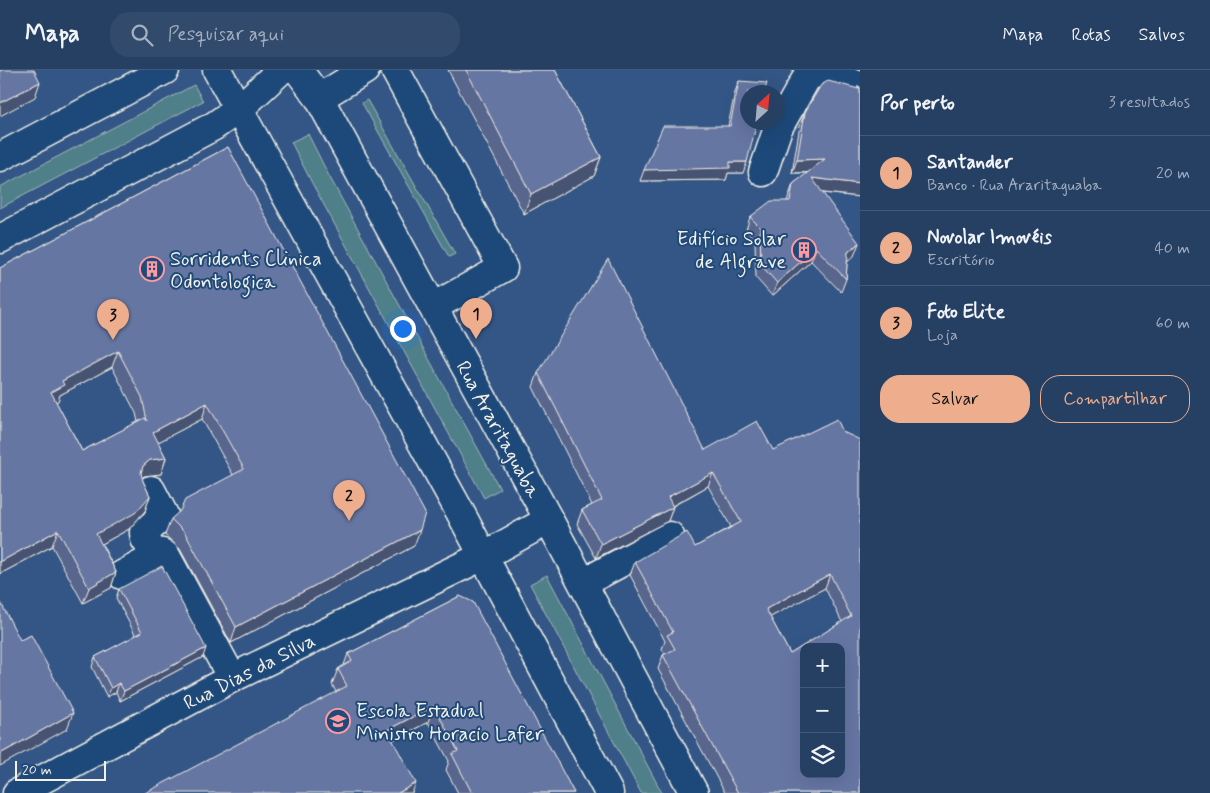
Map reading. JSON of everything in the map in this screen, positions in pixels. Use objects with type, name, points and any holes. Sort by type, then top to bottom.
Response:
[{"type":"main road","points":[[0,157],[165,70]]},
{"type":"main road","points":[[217,70],[240,108],[483,556],[609,793]]},
{"type":"main road","points":[[0,239],[214,126],[240,108],[281,70]]},
{"type":"main road","name":"Rua Araritaguaba","points":[[298,70],[319,98],[549,520],[694,793]]},
{"type":"main road","points":[[319,98],[365,70]]},
{"type":"main road","points":[[395,70],[503,268],[433,307]]},
{"type":"main road","points":[[763,172],[778,128],[811,71],[860,84]]},
{"type":"main road","points":[[151,490],[164,515],[144,534],[145,539],[156,556]]},
{"type":"main road","name":"Rua Dias da Silva","points":[[17,793],[232,678],[483,556],[549,520]]},
{"type":"main road","points":[[582,583],[670,536]]},
{"type":"main road","points":[[122,575],[162,553],[166,556],[232,678]]},
{"type":"green space","points":[[194,85],[203,101],[0,208],[0,187]]},
{"type":"green space","points":[[367,100],[455,254],[449,257],[362,103]]},
{"type":"green space","points":[[308,134],[500,489],[484,498],[291,142]]},
{"type":"green space","points":[[547,575],[662,793],[641,793],[530,584]]},
{"type":"building","points":[[0,70],[34,70],[40,82],[0,103]]},
{"type":"building","points":[[466,70],[555,70],[601,157],[531,194]]},
{"type":"building","points":[[739,81],[767,83],[766,85],[740,85],[740,130],[755,130],[747,162],[730,162],[730,168],[644,170],[663,126],[730,126]]},
{"type":"building","points":[[828,81],[859,89],[858,86],[860,87],[860,184],[812,178],[859,243],[848,252],[846,279],[816,248],[777,283],[761,265],[760,227],[750,217],[771,201],[790,201],[793,184],[825,159],[797,160],[805,112],[821,85]]},
{"type":"building","points":[[228,147],[425,513],[420,530],[236,627],[185,533],[171,519],[180,511],[185,500],[244,469],[207,403],[153,432],[166,458],[150,460],[143,466],[141,473],[150,496],[135,513],[96,534],[116,572],[89,588],[58,530],[0,562],[0,268]],"holes":[[[118,351],[142,397],[147,421],[145,418],[82,451],[51,392],[64,385],[62,381]]]},
{"type":"building","points":[[608,259],[705,450],[757,421],[773,450],[837,419],[843,432],[860,440],[860,793],[738,793],[663,655],[675,649],[667,635],[673,632],[635,562],[687,532],[695,547],[741,522],[713,473],[668,497],[673,507],[601,544],[582,510],[602,500],[538,373]]},
{"type":"building","points":[[162,566],[206,648],[124,691],[119,683],[111,688],[95,657],[142,632],[119,589]]},
{"type":"building","points":[[460,596],[473,602],[574,793],[472,793],[452,754],[458,751],[434,706],[387,730],[416,783],[398,793],[145,793],[347,686],[338,669],[352,661],[348,654]]},
{"type":"building","points":[[0,601],[20,640],[31,635],[73,713],[0,754]]},
{"type":"place","name":"Edifício Solar de Algrave","points":[[804,250]]},
{"type":"place","name":"Sorridents Clinica Odontologica","points":[[152,269]]},
{"type":"place","name":"Santander","points":[[476,339]]},
{"type":"place","name":"Foto Elite","points":[[113,340]]},
{"type":"place","name":"Novolar Imovéis","points":[[349,521]]},
{"type":"place","name":"Escola Estadual Ministro Horacio Lafer","points":[[338,721]]}]
